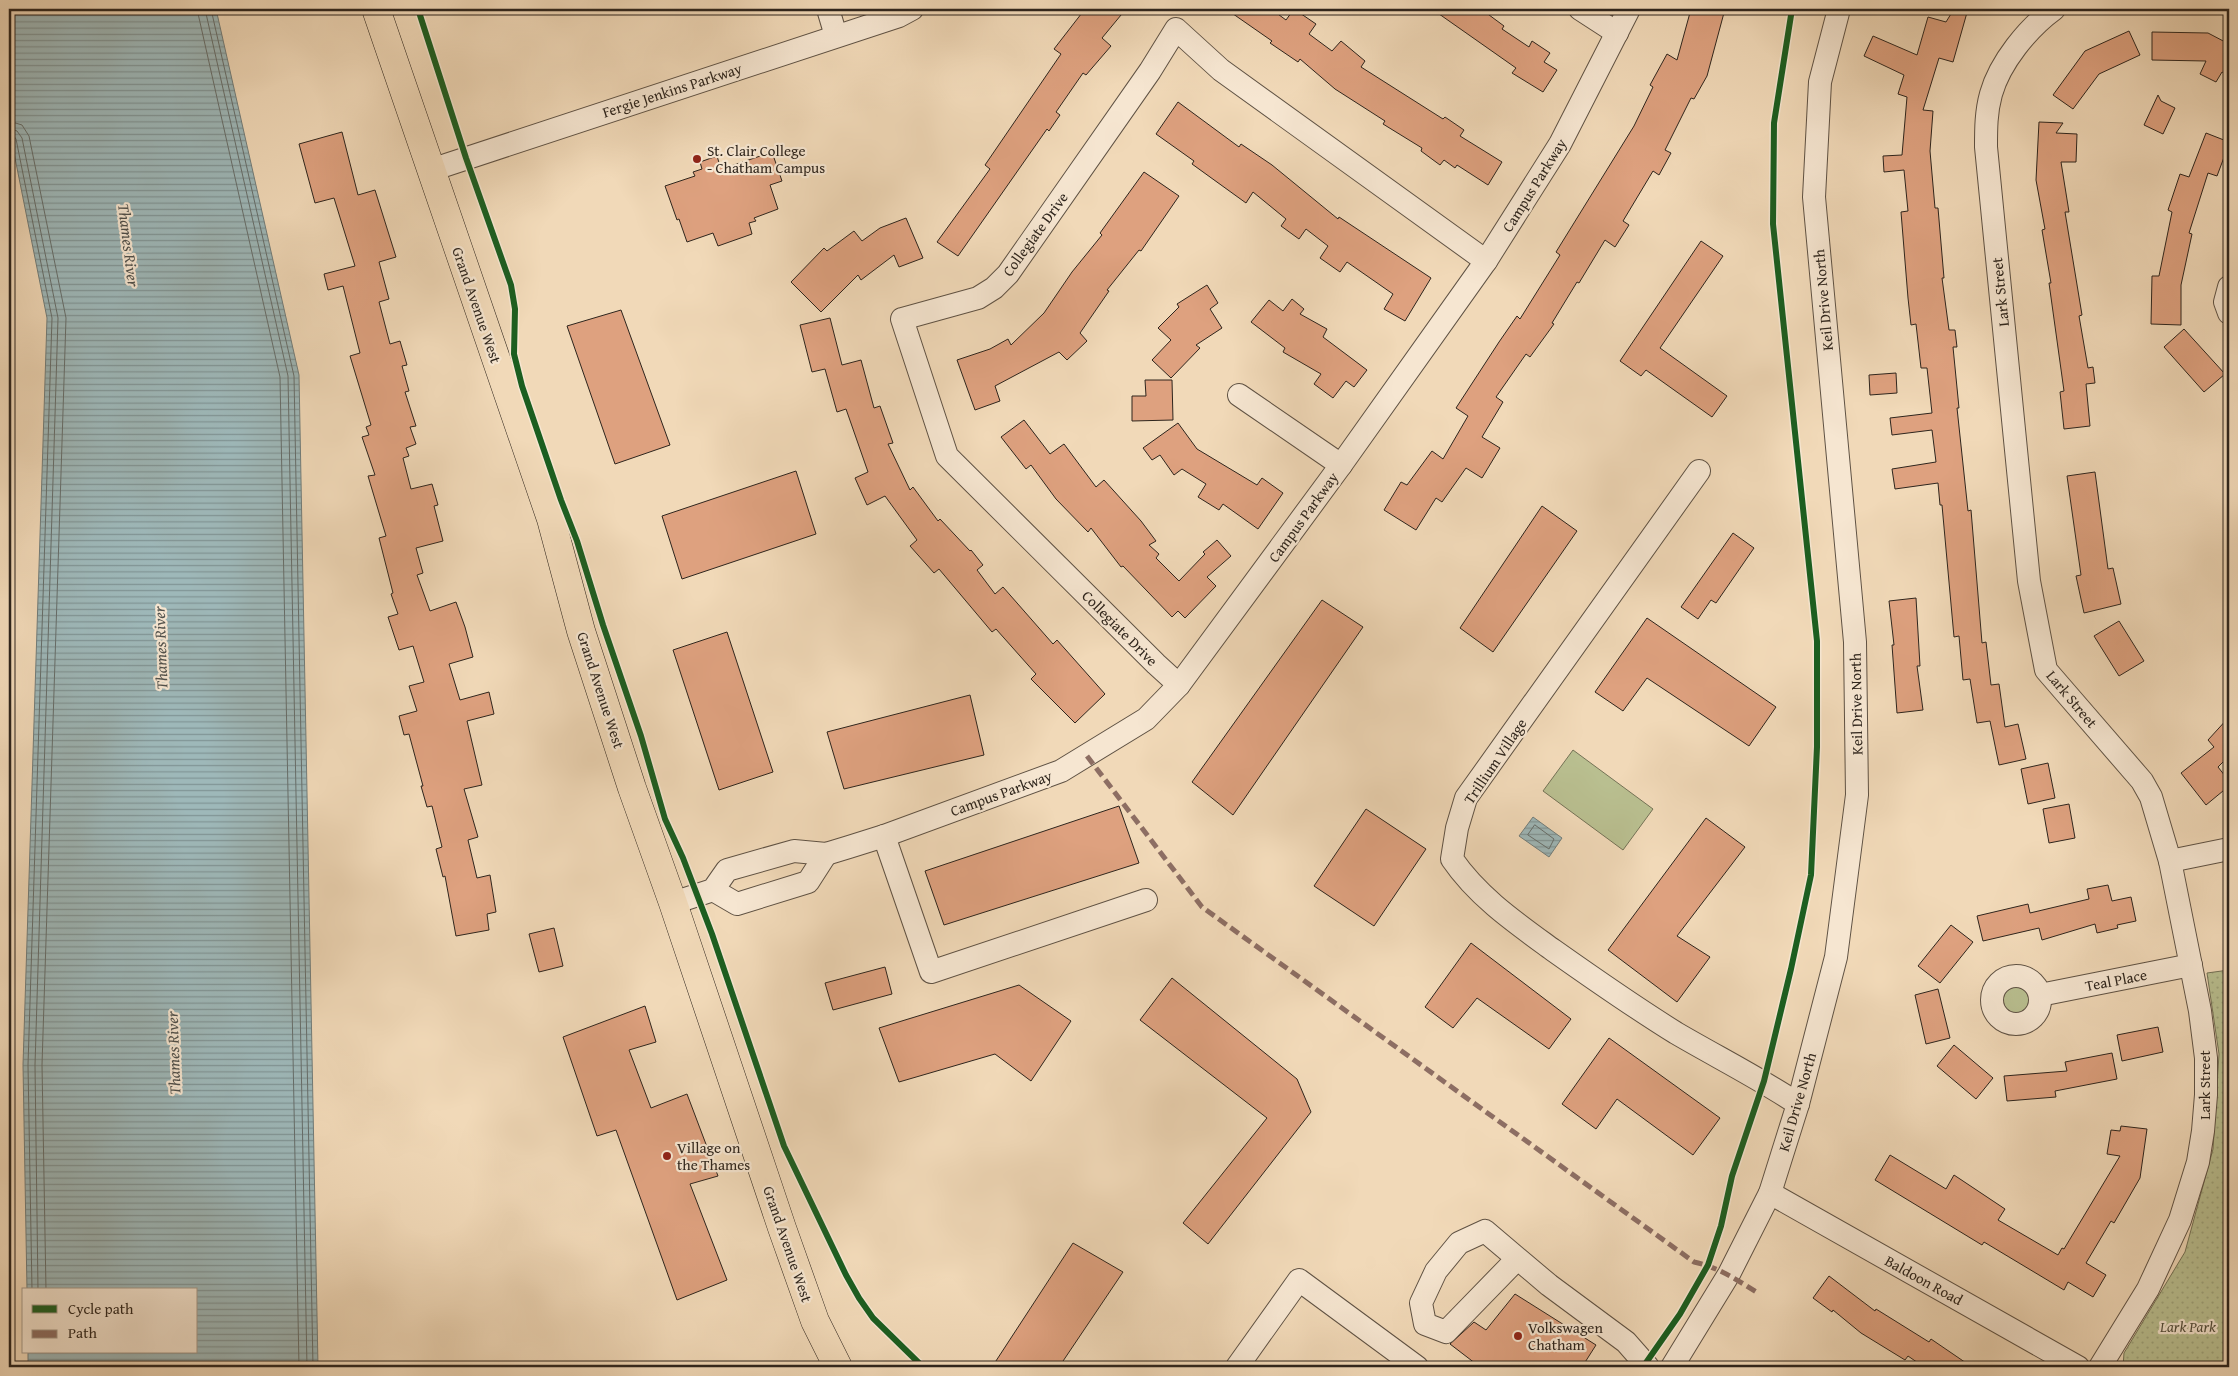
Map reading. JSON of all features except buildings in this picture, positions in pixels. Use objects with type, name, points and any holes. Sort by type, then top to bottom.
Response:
[{"type":"main road","name":"Grand Avenue West","points":[[376,9],[551,519],[581,630],[632,788],[673,903],[788,1247],[815,1320],[838,1367]]},
{"type":"street","points":[[828,9],[836,36]]},
{"type":"street","name":"Fergie Jenkins Parkway","points":[[431,170],[899,16],[912,9]]},
{"type":"street","points":[[1580,9],[1617,33]]},
{"type":"street","name":"Campus Parkway","points":[[713,890],[727,870],[794,851],[826,854],[884,836],[1060,771],[1146,718],[1179,685],[1341,465],[1486,261],[1560,144],[1629,9]]},
{"type":"street","name":"Keil Drive North","points":[[1672,1367],[1729,1274],[1770,1193],[1798,1104],[1836,957],[1857,794],[1855,642],[1814,197],[1820,82],[1839,9]]},
{"type":"street","name":"Lark Street","points":[[2054,9],[2034,27],[2004,66],[1991,93],[1986,121],[1986,147],[2029,581],[2046,670],[2142,781],[2158,817],[2170,862],[2191,965],[2200,1011],[2206,1058],[2206,1095],[2198,1162],[2180,1220],[2168,1250],[2148,1289],[2100,1367]]},
{"type":"street","name":"Collegiate Drive","points":[[1179,685],[947,456],[902,319],[978,298],[994,288],[1008,274],[1150,71],[1176,29],[1221,70],[1486,261]]},
{"type":"street","points":[[2229,287],[2225,302],[2229,314]]},
{"type":"street","points":[[1239,394],[1341,465]]},
{"type":"street","name":"Trillium Village","points":[[1699,471],[1466,798],[1457,828],[1452,859],[1461,872],[1500,912],[1609,990],[1676,1033],[1764,1081],[1798,1104]]},
{"type":"street","points":[[884,836],[931,972],[1146,900]]},
{"type":"street","points":[[2170,862],[2229,849]]},
{"type":"street","points":[[673,903],[713,890],[736,904],[808,882],[826,854]]},
{"type":"street","name":"Teal Place","points":[[2040,995],[2191,965]]},
{"type":"street","name":"Baldoon Road","points":[[1770,1193],[2078,1367]]},
{"type":"street","points":[[1517,1259],[1446,1332],[1425,1324],[1421,1304],[1436,1272],[1459,1243],[1485,1232],[1517,1259],[1626,1342],[1648,1367]]},
{"type":"street","points":[[1237,1367],[1299,1280],[1417,1367]]},
{"type":"green space","points":[[1573,750],[1653,809],[1623,850],[1543,791]]},
{"type":"green space","name":"Lark Park","points":[[2229,970],[2229,1367],[2123,1367],[2124,1353],[2185,1252],[2213,1149],[2219,1054],[2207,973]]},
{"type":"green space","points":[[2016,987],[2025,991],[2029,1000],[2025,1009],[2016,1013],[2007,1009],[2003,1000],[2007,991]]},
{"type":"water","name":"Thames River","points":[[9,9],[216,9],[299,375],[318,1367],[28,1367],[28,1354],[198,1354],[198,1288],[27,1288],[23,1065],[47,318],[9,128]]},
{"type":"water","points":[[1533,817],[1562,838],[1549,857],[1519,836]]},
{"type":"marked path","points":[[1087,756],[1202,907],[1694,1262],[1719,1271],[1758,1293]]},
{"type":"cycle path","points":[[418,9],[466,158],[511,285],[515,309],[514,354],[522,386],[577,541],[641,736],[665,819],[683,858],[712,934],[784,1146],[859,1298],[873,1318],[923,1367]]},
{"type":"cycle path","points":[[1643,1367],[1680,1314],[1708,1265],[1721,1226],[1732,1176],[1764,1081],[1811,875],[1817,747],[1817,641],[1773,224],[1774,123],[1792,9]]},
{"type":"place","name":"St. Clair College - Chatham Campus","points":[[697,159]]},
{"type":"place","name":"Village on the Thames","points":[[667,1156]]},
{"type":"place","name":"Volkswagen Chatham","points":[[1518,1336]]}]
